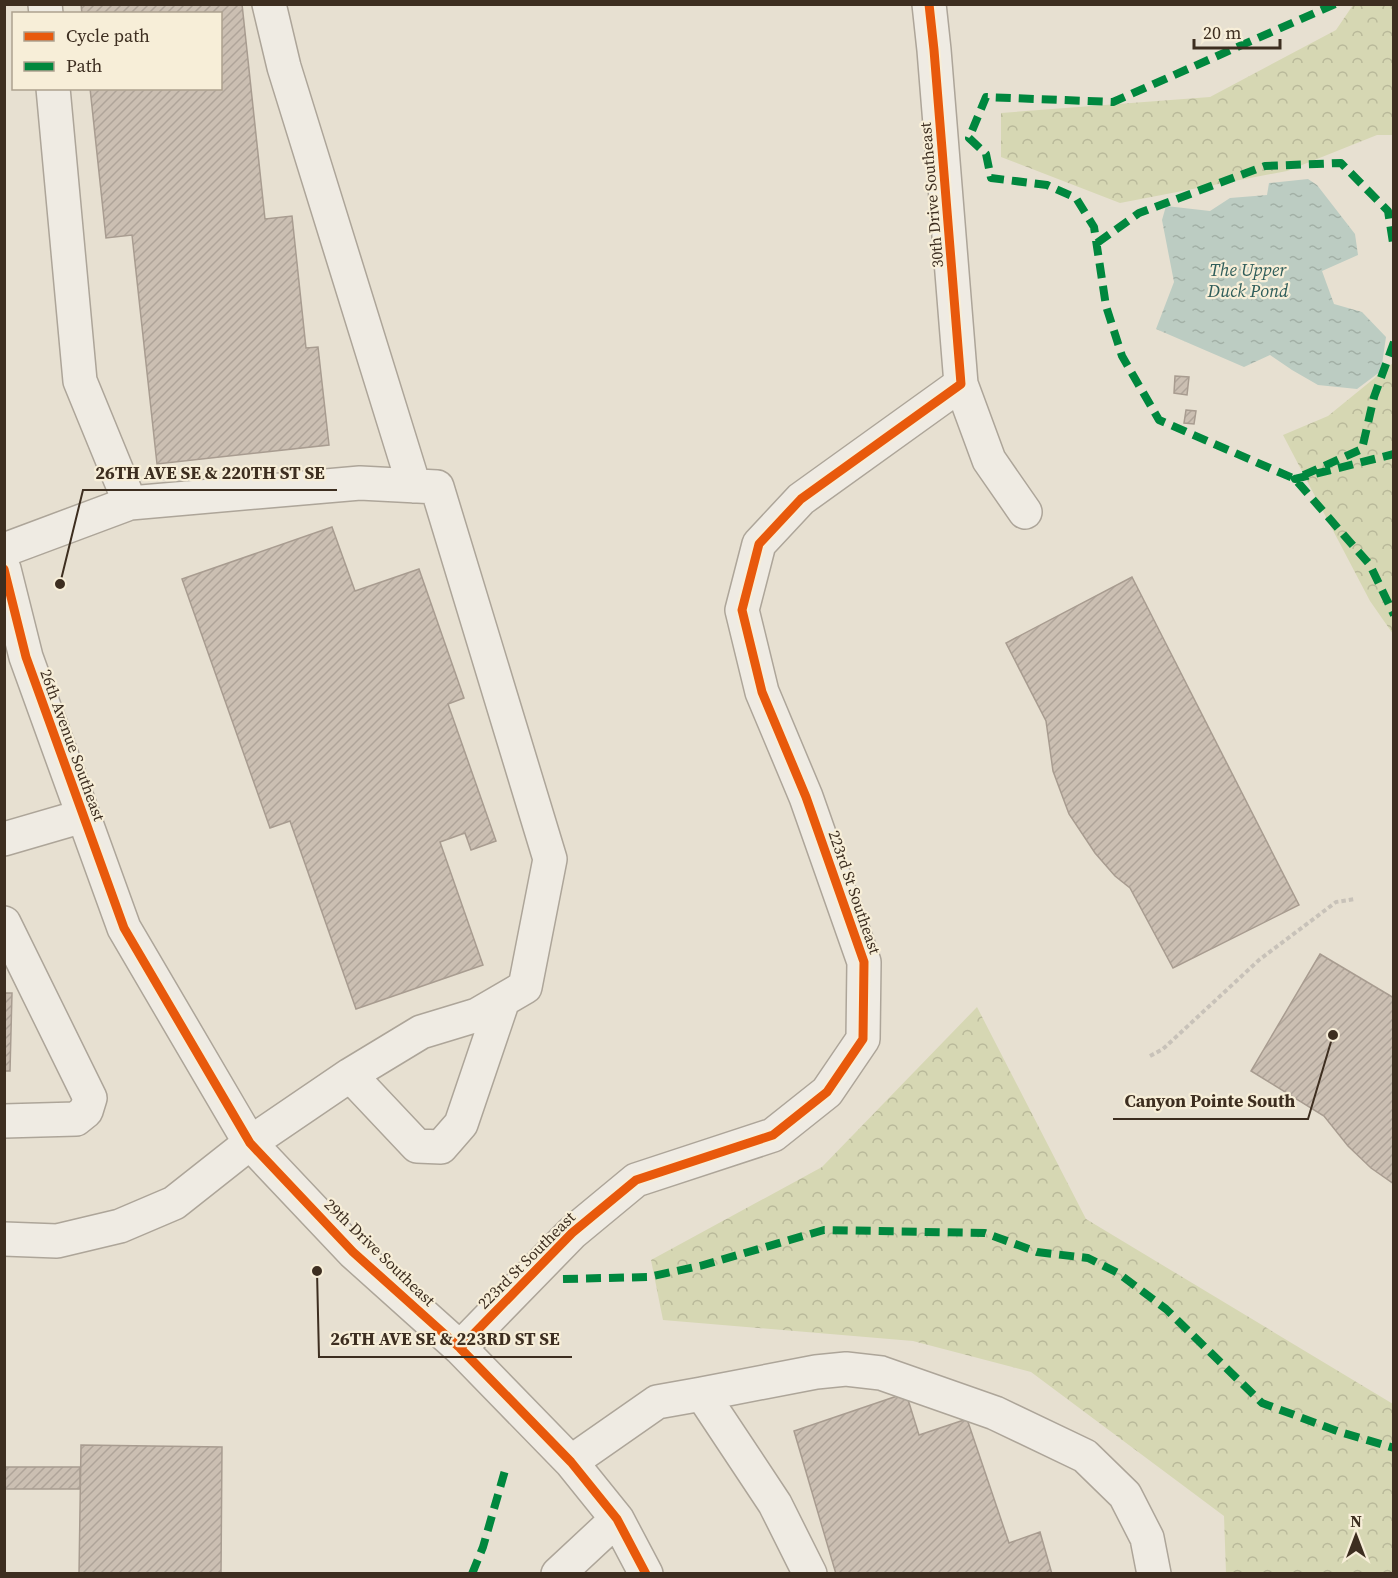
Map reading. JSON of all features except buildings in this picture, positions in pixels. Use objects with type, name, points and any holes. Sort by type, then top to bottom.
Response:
[{"type":"street","points":[[269,4],[284,67],[414,486]]},
{"type":"street","name":"30th Drive Southeast","points":[[929,4],[961,384],[989,460],[1025,512]]},
{"type":"street","points":[[53,90],[80,381],[130,503]]},
{"type":"street","name":"223rd St Southeast","points":[[460,1348],[572,1233],[636,1180],[773,1135],[827,1092],[862,1039],[864,962],[806,797],[762,692],[742,610],[759,544],[801,499],[961,384]]},
{"type":"street","points":[[4,550],[130,503],[360,483],[437,487],[550,859],[525,987],[477,1015],[421,1032],[350,1074],[250,1143],[174,1203],[120,1226],[57,1241],[4,1239]]},
{"type":"street","name":"26th Avenue Southeast","points":[[4,569],[26,657],[124,928]]},
{"type":"street","points":[[4,839],[83,816]]},
{"type":"street","points":[[4,923],[90,1098],[86,1111],[76,1119],[4,1121]]},
{"type":"street","name":"29th Drive Southeast","points":[[124,928],[250,1143],[353,1251],[460,1348],[572,1461],[617,1519],[646,1574]]},
{"type":"street","points":[[350,1074],[417,1146],[441,1147],[461,1124],[502,1000]]},
{"type":"street","points":[[572,1461],[657,1402],[816,1372],[846,1369],[881,1372],[995,1413],[1085,1456],[1125,1494],[1148,1538],[1154,1574]]},
{"type":"street","points":[[702,1394],[775,1504],[810,1574]]},
{"type":"street","points":[[558,1574],[617,1519]]},
{"type":"path","points":[[1150,1056],[1163,1049],[1259,960],[1336,902],[1355,899]]},
{"type":"green space","points":[[1353,5],[1393,5],[1393,135],[1377,135],[1287,171],[1120,203],[1001,157],[1001,113],[1210,97],[1336,30]]},
{"type":"green space","points":[[1393,363],[1393,634],[1370,601],[1283,435],[1328,416]]},
{"type":"green space","points":[[977,1007],[1086,1219],[1393,1404],[1393,1573],[1226,1573],[1224,1516],[1031,1372],[913,1341],[663,1320],[651,1260],[822,1167]]},
{"type":"water","name":"The Upper Duck Pond","points":[[1308,179],[1317,185],[1355,234],[1358,255],[1322,271],[1334,304],[1362,312],[1386,337],[1381,371],[1357,389],[1318,385],[1270,355],[1244,367],[1156,329],[1174,282],[1162,220],[1166,206],[1210,211],[1230,198],[1267,195],[1269,183]]},
{"type":"marked path","points":[[1335,4],[1113,102],[986,97],[969,138],[986,154],[991,178],[1047,185],[1076,198],[1094,227],[1106,306],[1122,356],[1159,420],[1295,479],[1370,565],[1394,615]]},
{"type":"marked path","points":[[1097,243],[1139,213],[1265,166],[1341,163],[1388,211],[1394,249]]},
{"type":"marked path","points":[[1394,342],[1374,397],[1362,449],[1295,479],[1394,454]]},
{"type":"marked path","points":[[563,1279],[648,1277],[700,1266],[824,1230],[985,1233],[1037,1252],[1088,1258],[1118,1273],[1166,1309],[1262,1403],[1340,1432],[1394,1448]]},
{"type":"marked path","points":[[472,1574],[483,1547],[506,1467]]},
{"type":"cycle path","points":[[460,1348],[572,1233],[636,1180],[773,1135],[827,1092],[863,1039],[864,962],[806,797],[762,692],[742,610],[759,544],[801,499],[961,384],[929,4]]},
{"type":"cycle path","points":[[4,569],[26,657],[124,928],[250,1143],[353,1252],[460,1348],[571,1462],[617,1519],[646,1574]]},
{"type":"place","name":"26TH AVE SE & 220TH ST SE","points":[[60,584]]},
{"type":"place","name":"Canyon Pointe South","points":[[1333,1035]]},
{"type":"place","name":"26TH AVE SE & 223RD ST SE","points":[[317,1271]]}]
